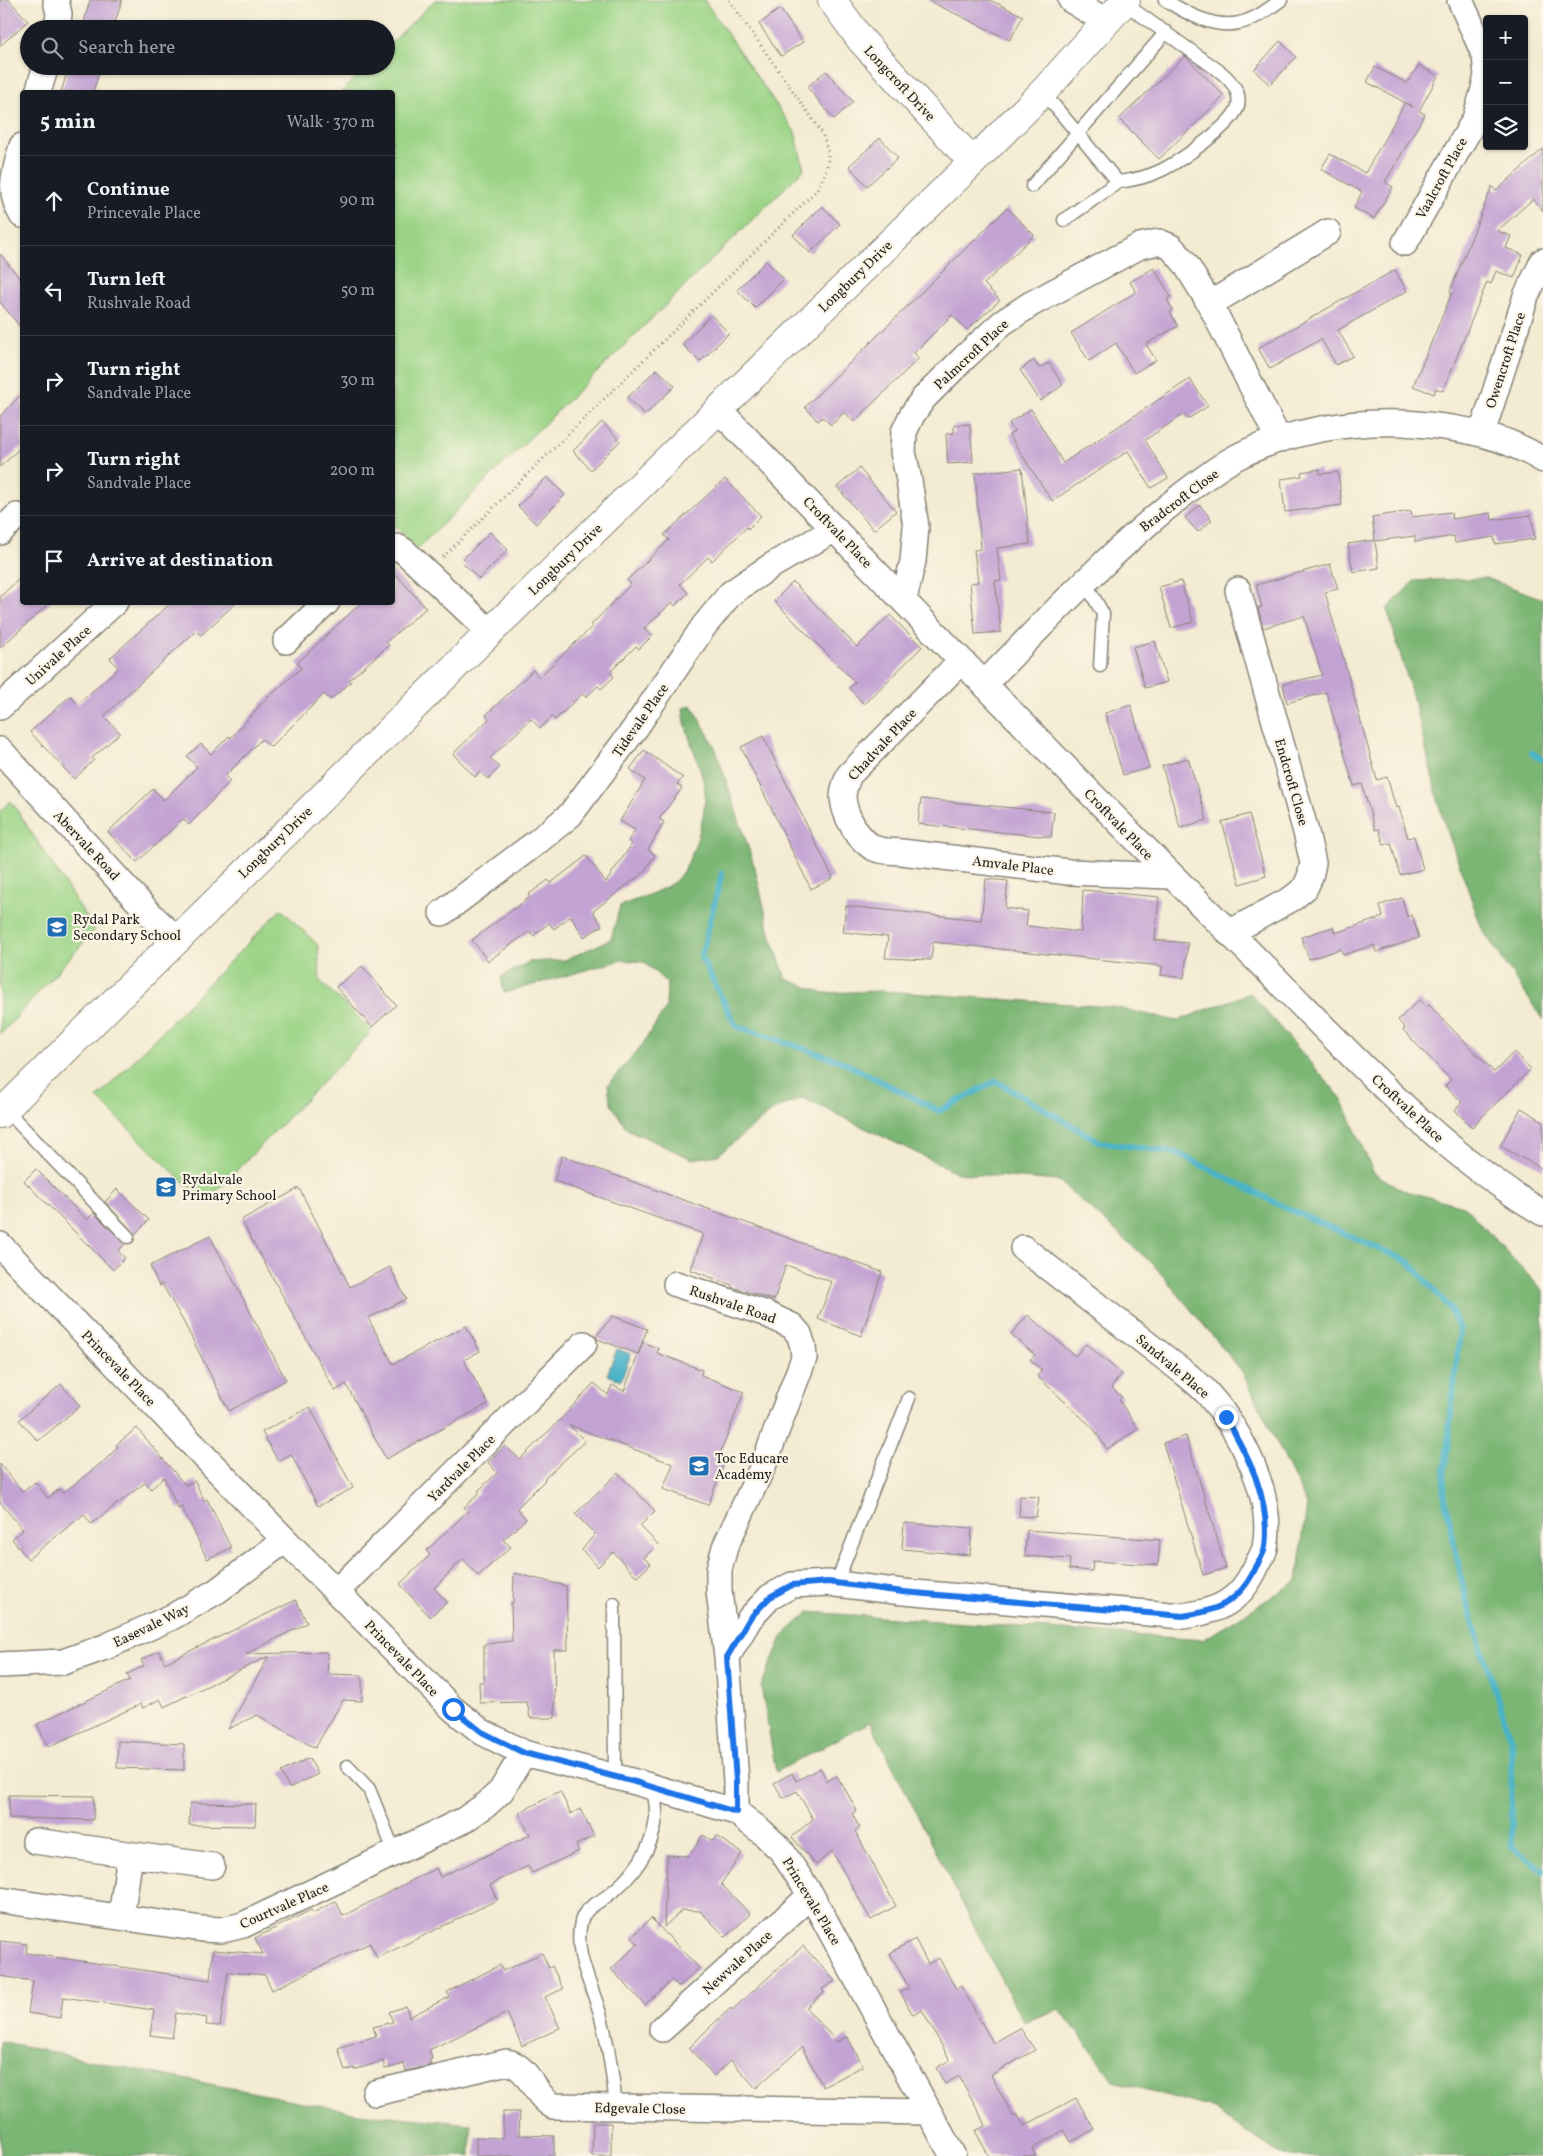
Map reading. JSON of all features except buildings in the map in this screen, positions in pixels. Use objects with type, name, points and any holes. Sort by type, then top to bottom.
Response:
[{"type":"street","points":[[56,0],[58,20]]},
{"type":"street","name":"Longcroft Drive","points":[[832,0],[861,40],[973,162]]},
{"type":"street","points":[[1071,0],[1119,8]]},
{"type":"street","name":"Vaalcroft Place","points":[[1405,243],[1475,120],[1483,93],[1486,75],[1485,56],[1460,0]]},
{"type":"street","name":"Longbury Drive","points":[[3,1111],[176,939],[973,162],[1043,92],[1119,8]]},
{"type":"street","points":[[39,90],[43,75]]},
{"type":"street","points":[[20,155],[12,190],[20,211]]},
{"type":"street","points":[[1210,304],[1328,232]]},
{"type":"street","name":"Palmcroft Place","points":[[904,600],[913,561],[916,527],[910,480],[903,452],[904,432],[912,415],[924,399],[966,356],[1002,323],[1031,304],[1140,246],[1159,242],[1171,247],[1185,263],[1210,304],[1279,440]]},
{"type":"street","name":"Owencroft Place","points":[[1482,433],[1526,296],[1543,261]]},
{"type":"street","name":"Croftvale Place","points":[[718,409],[1170,876],[1439,1138],[1470,1164],[1543,1213]]},
{"type":"street","name":"Bradcroft Close","points":[[984,684],[1130,538],[1195,484],[1234,459],[1279,440],[1341,425],[1392,422],[1448,427],[1482,433],[1532,453],[1543,460]]},
{"type":"street","name":"Tidevale Place","points":[[442,913],[570,815],[630,735],[704,626],[731,593],[771,566],[834,529]]},
{"type":"street","points":[[395,547],[404,551],[490,632]]},
{"type":"street","name":"Endcroft Close","points":[[1229,933],[1293,898],[1305,888],[1313,863],[1238,590]]},
{"type":"street","name":"Univale Place","points":[[0,707],[112,605]]},
{"type":"street","points":[[286,641],[324,605]]},
{"type":"street","name":"Chadvale Place","points":[[861,839],[846,812],[843,797],[844,786],[849,775],[961,661]]},
{"type":"street","name":"Abervale Road","points":[[1,754],[148,912],[176,939]]},
{"type":"street","name":"Amvale Place","points":[[861,839],[875,849],[885,851],[1068,872],[1170,876]]},
{"type":"street","name":"Princevale Place","points":[[0,1245],[285,1540],[453,1709],[482,1732],[524,1753],[653,1787],[736,1812],[781,1850],[812,1895],[953,2156]]},
{"type":"street","name":"Sandvale Place","points":[[727,1657],[750,1618],[770,1597],[792,1585],[836,1584],[903,1592],[1183,1616],[1204,1613],[1229,1603],[1249,1581],[1265,1549],[1266,1515],[1261,1491],[1252,1466],[1226,1417],[1208,1394],[1186,1374],[1023,1248]]},
{"type":"street","name":"Rushvale Road","points":[[676,1284],[764,1313],[792,1326],[803,1346],[804,1358],[763,1466],[725,1547],[719,1569],[719,1591],[727,1657],[736,1781],[736,1812]]},
{"type":"street","name":"Yardvale Place","points":[[337,1591],[584,1344]]},
{"type":"street","name":"Easevale Way","points":[[0,1666],[63,1662],[105,1647],[172,1617],[210,1595],[285,1540]]},
{"type":"street","name":"Courtvale Place","points":[[0,1900],[202,1929],[222,1930],[243,1925],[464,1820],[487,1804],[501,1791],[524,1753]]},
{"type":"street","points":[[35,1841],[212,1866]]},
{"type":"street","points":[[121,1917],[130,1855]]},
{"type":"street","name":"Newvale Place","points":[[662,2029],[812,1895]]},
{"type":"street","name":"Edgevale Close","points":[[375,2093],[508,2062],[519,2067],[544,2099],[553,2106],[928,2112]]},
{"type":"lane","points":[[1166,0],[1191,15],[1222,24],[1239,23],[1259,15],[1281,0]]},
{"type":"lane","points":[[1064,220],[1118,182],[1139,180],[1162,170],[1200,145],[1231,120],[1238,106],[1238,96],[1234,84],[1222,73],[1166,32],[1119,8]]},
{"type":"lane","points":[[1032,186],[1166,32]]},
{"type":"lane","points":[[1043,92],[1118,182]]},
{"type":"lane","points":[[1085,582],[1103,614],[1100,666]]},
{"type":"lane","points":[[3,1111],[128,1237]]},
{"type":"lane","points":[[836,1584],[908,1398]]},
{"type":"lane","points":[[614,1604],[615,1778]]},
{"type":"lane","points":[[347,1766],[370,1789],[395,1853]]},
{"type":"lane","points":[[616,2107],[610,2056],[602,2020],[596,1997],[579,1955],[581,1924],[586,1910],[619,1887],[642,1859],[652,1836],[657,1816],[653,1787]]},
{"type":"path","points":[[426,573],[816,191],[826,172],[829,160],[828,148],[821,131],[729,0]]},
{"type":"green space","points":[[435,0],[704,0],[795,132],[804,169],[417,549],[395,526],[395,90],[343,90],[358,75],[395,75],[395,39]]},
{"type":"green space","points":[[1486,578],[1543,599],[1543,1020],[1482,929],[1442,816],[1414,701],[1387,609],[1414,581]]},
{"type":"green space","points":[[692,705],[715,747],[754,865],[771,936],[786,979],[823,993],[882,991],[1113,1007],[1177,1021],[1250,993],[1342,1099],[1373,1172],[1402,1190],[1464,1206],[1543,1291],[1543,2156],[1283,2156],[1209,2107],[1114,2081],[1060,2009],[1023,2022],[870,1722],[776,1772],[761,1686],[783,1635],[809,1612],[1203,1640],[1297,1581],[1307,1504],[1241,1370],[1153,1264],[1059,1181],[958,1173],[803,1098],[775,1109],[718,1155],[692,1159],[627,1129],[611,1104],[608,1085],[642,1045],[666,1008],[667,983],[644,962],[622,960],[504,993],[501,977],[529,962],[565,960],[611,939],[620,906],[671,884],[682,872],[698,838],[705,800],[703,779],[684,719],[683,708]]},
{"type":"green space","name":"Rydal Park Secondary School","points":[[11,801],[95,930],[0,1035],[0,811]]},
{"type":"green space","points":[[281,909],[318,945],[320,981],[372,1031],[205,1203],[97,1098]]},
{"type":"green space","points":[[0,2041],[117,2066],[359,2113],[471,2124],[471,2156],[0,2156]]},
{"type":"water","points":[[617,1349],[631,1354],[621,1380],[607,1375]]},
{"type":"waterway","points":[[1532,753],[1543,759]]},
{"type":"waterway","points":[[722,873],[701,957],[736,1026],[843,1062],[939,1111],[996,1081],[1100,1142],[1177,1153],[1284,1207],[1409,1262],[1450,1308],[1460,1330],[1443,1488],[1465,1597],[1511,1741],[1512,1847],[1543,1871]]},
{"type":"place","name":"Rydal Park Secondary School","points":[[57,927]]},
{"type":"place","name":"Rydalvale Primary School","points":[[166,1187]]},
{"type":"place","name":"Toc Educare Academy","points":[[699,1466]]},
{"type":"route","points":[[453,1709],[482,1732],[524,1753],[639,1783],[736,1812],[736,1781],[727,1657],[750,1618],[770,1597],[792,1585],[828,1582],[903,1592],[1183,1616],[1204,1613],[1229,1603],[1249,1581],[1265,1549],[1266,1515],[1261,1491],[1252,1466],[1226,1417]]}]
